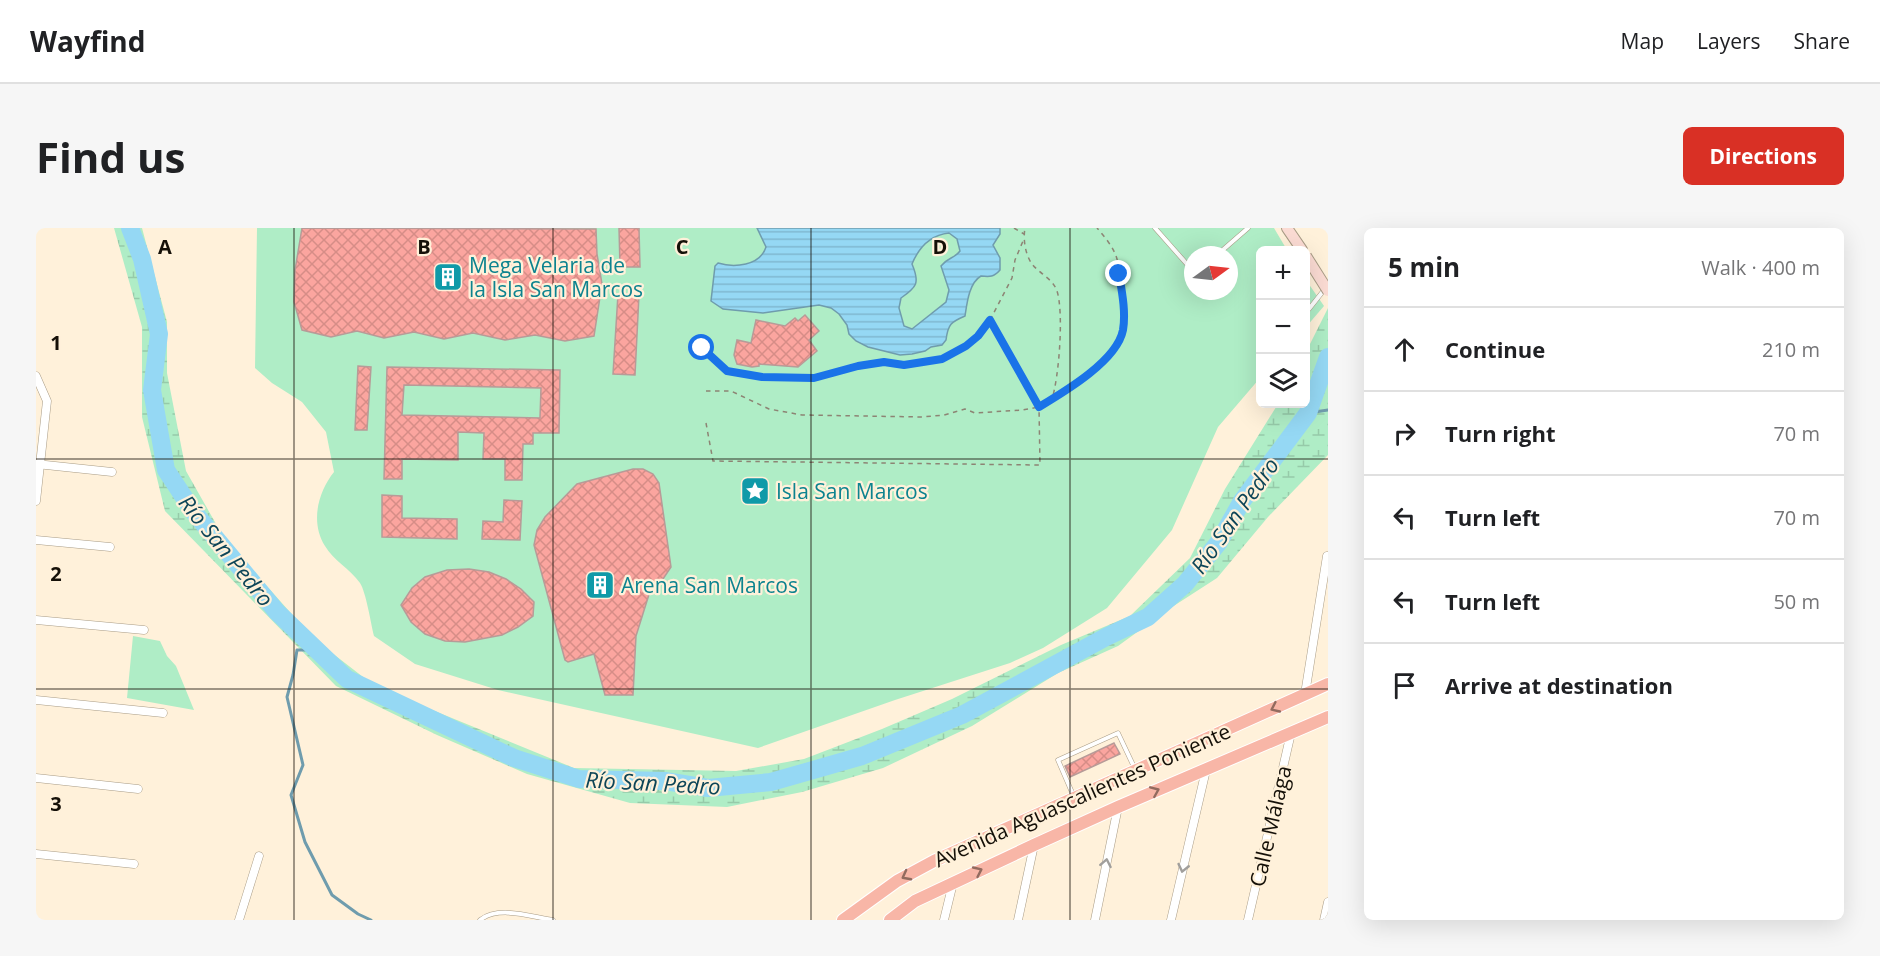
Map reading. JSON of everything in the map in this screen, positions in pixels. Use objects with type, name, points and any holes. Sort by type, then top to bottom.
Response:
[{"type":"main road","name":"Avenida Aguascalientes Poniente","points":[[843,920],[897,881],[934,861],[1328,684]]},
{"type":"main road","name":"Avenida Aguascalientes Poniente","points":[[890,920],[915,901],[1034,845],[1328,717]]},
{"type":"street","points":[[1288,229],[1299,246]]},
{"type":"street","points":[[1310,264],[1328,291]]},
{"type":"street","points":[[36,376],[47,400],[38,464],[36,501]]},
{"type":"street","points":[[38,464],[112,472]]},
{"type":"street","points":[[36,540],[110,547]]},
{"type":"street","points":[[1305,694],[1328,556]]},
{"type":"street","points":[[36,620],[144,630]]},
{"type":"street","points":[[36,700],[163,713]]},
{"type":"street","name":"Calle Málaga","points":[[1248,920],[1291,733]]},
{"type":"street","points":[[1171,920],[1206,770]]},
{"type":"street","points":[[36,778],[138,789]]},
{"type":"street","points":[[1095,920],[1118,807]]},
{"type":"street","points":[[1018,920],[1034,845]]},
{"type":"street","points":[[36,854],[135,864]]},
{"type":"street","points":[[239,920],[259,856]]},
{"type":"street","points":[[944,920],[953,883]]},
{"type":"street","points":[[1324,920],[1328,902]]},
{"type":"lane","points":[[1155,228],[1184,261]]},
{"type":"lane","points":[[1227,246],[1248,228]]},
{"type":"lane","points":[[1310,308],[1328,285]]},
{"type":"lane","points":[[1074,798],[1058,760],[1118,734],[1136,770]]},
{"type":"lane","points":[[480,920],[505,912],[553,920]]},
{"type":"path","points":[[1014,228],[1024,234]]},
{"type":"path","points":[[702,348],[727,371],[762,377],[814,378],[858,366],[884,362],[904,365],[942,359],[966,346],[978,336],[990,320],[1012,278],[1015,260],[1023,240],[1024,228]]},
{"type":"path","points":[[706,391],[731,391],[769,409],[802,415],[922,417],[944,415],[965,409],[975,412],[1039,407],[1078,383],[1118,345],[1123,330],[1124,303],[1117,257],[1097,228]]},
{"type":"path","points":[[1023,240],[1032,264],[1048,278],[1057,291],[1060,350],[1056,387],[1052,399]]},
{"type":"path","points":[[706,423],[713,461],[1040,465],[1039,407],[990,320]]},
{"type":"green space","points":[[114,228],[142,228],[167,322],[167,373],[186,471],[224,538],[314,639],[376,687],[574,768],[736,771],[804,759],[952,699],[1061,645],[1130,616],[1190,558],[1225,489],[1276,408],[1310,408],[1310,344],[1328,308],[1328,455],[1268,517],[1217,578],[1118,646],[1058,673],[972,726],[883,768],[802,792],[727,807],[630,803],[527,774],[437,735],[336,686],[165,511],[142,417],[142,327]]},
{"type":"green space","name":"Isla San Marcos","points":[[257,228],[1274,228],[1285,246],[1256,246],[1256,383],[1218,427],[1172,530],[1107,608],[1043,648],[1010,663],[758,748],[498,690],[415,664],[374,636],[360,583],[328,551],[320,537],[317,517],[320,498],[334,472],[326,432],[302,402],[272,383],[255,368]]},
{"type":"green space","points":[[1310,286],[1324,306],[1310,322]]},
{"type":"green space","points":[[133,636],[160,641],[167,656],[176,666],[194,710],[127,698]]},
{"type":"water","points":[[757,228],[1000,228],[1000,234],[993,245],[1000,258],[1000,270],[994,275],[981,276],[977,279],[969,294],[965,316],[951,324],[942,345],[925,351],[900,355],[868,347],[856,341],[849,334],[847,325],[839,314],[831,308],[819,305],[763,313],[723,309],[711,301],[715,266],[718,263],[739,265],[752,262],[763,253],[766,247]],"holes":[[[949,233],[957,239],[960,251],[941,266],[949,290],[946,302],[912,329],[904,326],[899,308],[901,298],[914,287],[916,276],[912,264],[918,252],[937,236]]]},
{"type":"building","name":"Mega Velaria de la Isla San Marcos","points":[[302,228],[596,229],[602,284],[594,336],[565,341],[535,335],[505,340],[473,333],[444,339],[414,332],[384,338],[357,331],[331,337],[302,330],[294,302],[295,270]]},
{"type":"building","points":[[619,228],[639,228],[640,267],[620,267]]},
{"type":"building","points":[[618,294],[639,295],[635,375],[613,374]]},
{"type":"building","points":[[805,315],[819,331],[809,340],[817,351],[798,367],[759,364],[759,366],[752,367],[737,364],[734,355],[737,340],[751,343],[756,320],[785,326],[795,318],[798,321]]},
{"type":"building","points":[[358,366],[371,367],[367,430],[355,430]]},
{"type":"building","points":[[387,367],[560,370],[559,433],[533,433],[533,444],[523,444],[522,480],[505,480],[505,459],[483,459],[484,433],[458,432],[458,460],[402,459],[402,479],[384,479]],"holes":[[[404,385],[541,388],[540,418],[402,415]]]},
{"type":"building","name":"Arena San Marcos","points":[[633,469],[643,469],[653,474],[659,483],[671,567],[661,582],[651,588],[636,636],[633,695],[605,695],[594,654],[568,662],[565,660],[534,545],[537,530],[545,517],[577,484]]},
{"type":"building","points":[[382,495],[402,496],[402,518],[457,519],[457,539],[382,537]]},
{"type":"building","points":[[504,500],[522,501],[520,540],[482,539],[483,521],[503,522]]},
{"type":"building","points":[[469,569],[489,572],[521,589],[534,602],[533,616],[502,635],[465,642],[445,641],[425,634],[411,622],[401,605],[412,588],[425,577],[447,570]]},
{"type":"building","points":[[1114,743],[1120,754],[1070,777],[1065,766]]},
{"type":"waterway","name":"Río San Pedro","points":[[130,228],[142,259],[159,334],[152,390],[166,470],[193,511],[277,612],[347,679],[514,758],[579,779],[665,781],[708,788],[771,782],[862,756],[962,715],[1106,637],[1148,617],[1185,584],[1219,542],[1242,501],[1308,413],[1328,357]]},
{"type":"waterway","points":[[1308,413],[1328,410]]},
{"type":"waterway","points":[[317,650],[297,650],[287,697],[303,765],[291,795],[305,842],[332,895],[358,914],[371,920]]},
{"type":"place","name":"Mega Velaria de la Isla San Marcos","points":[[448,277]]},
{"type":"place","name":"Isla San Marcos","points":[[755,491]]},
{"type":"place","name":"Arena San Marcos","points":[[600,585]]},
{"type":"route","points":[[702,348],[727,371],[762,377],[814,378],[858,366],[884,362],[904,365],[942,359],[966,346],[978,336],[990,320],[1039,407],[1078,383],[1118,345],[1123,330],[1124,303],[1119,274]]}]
